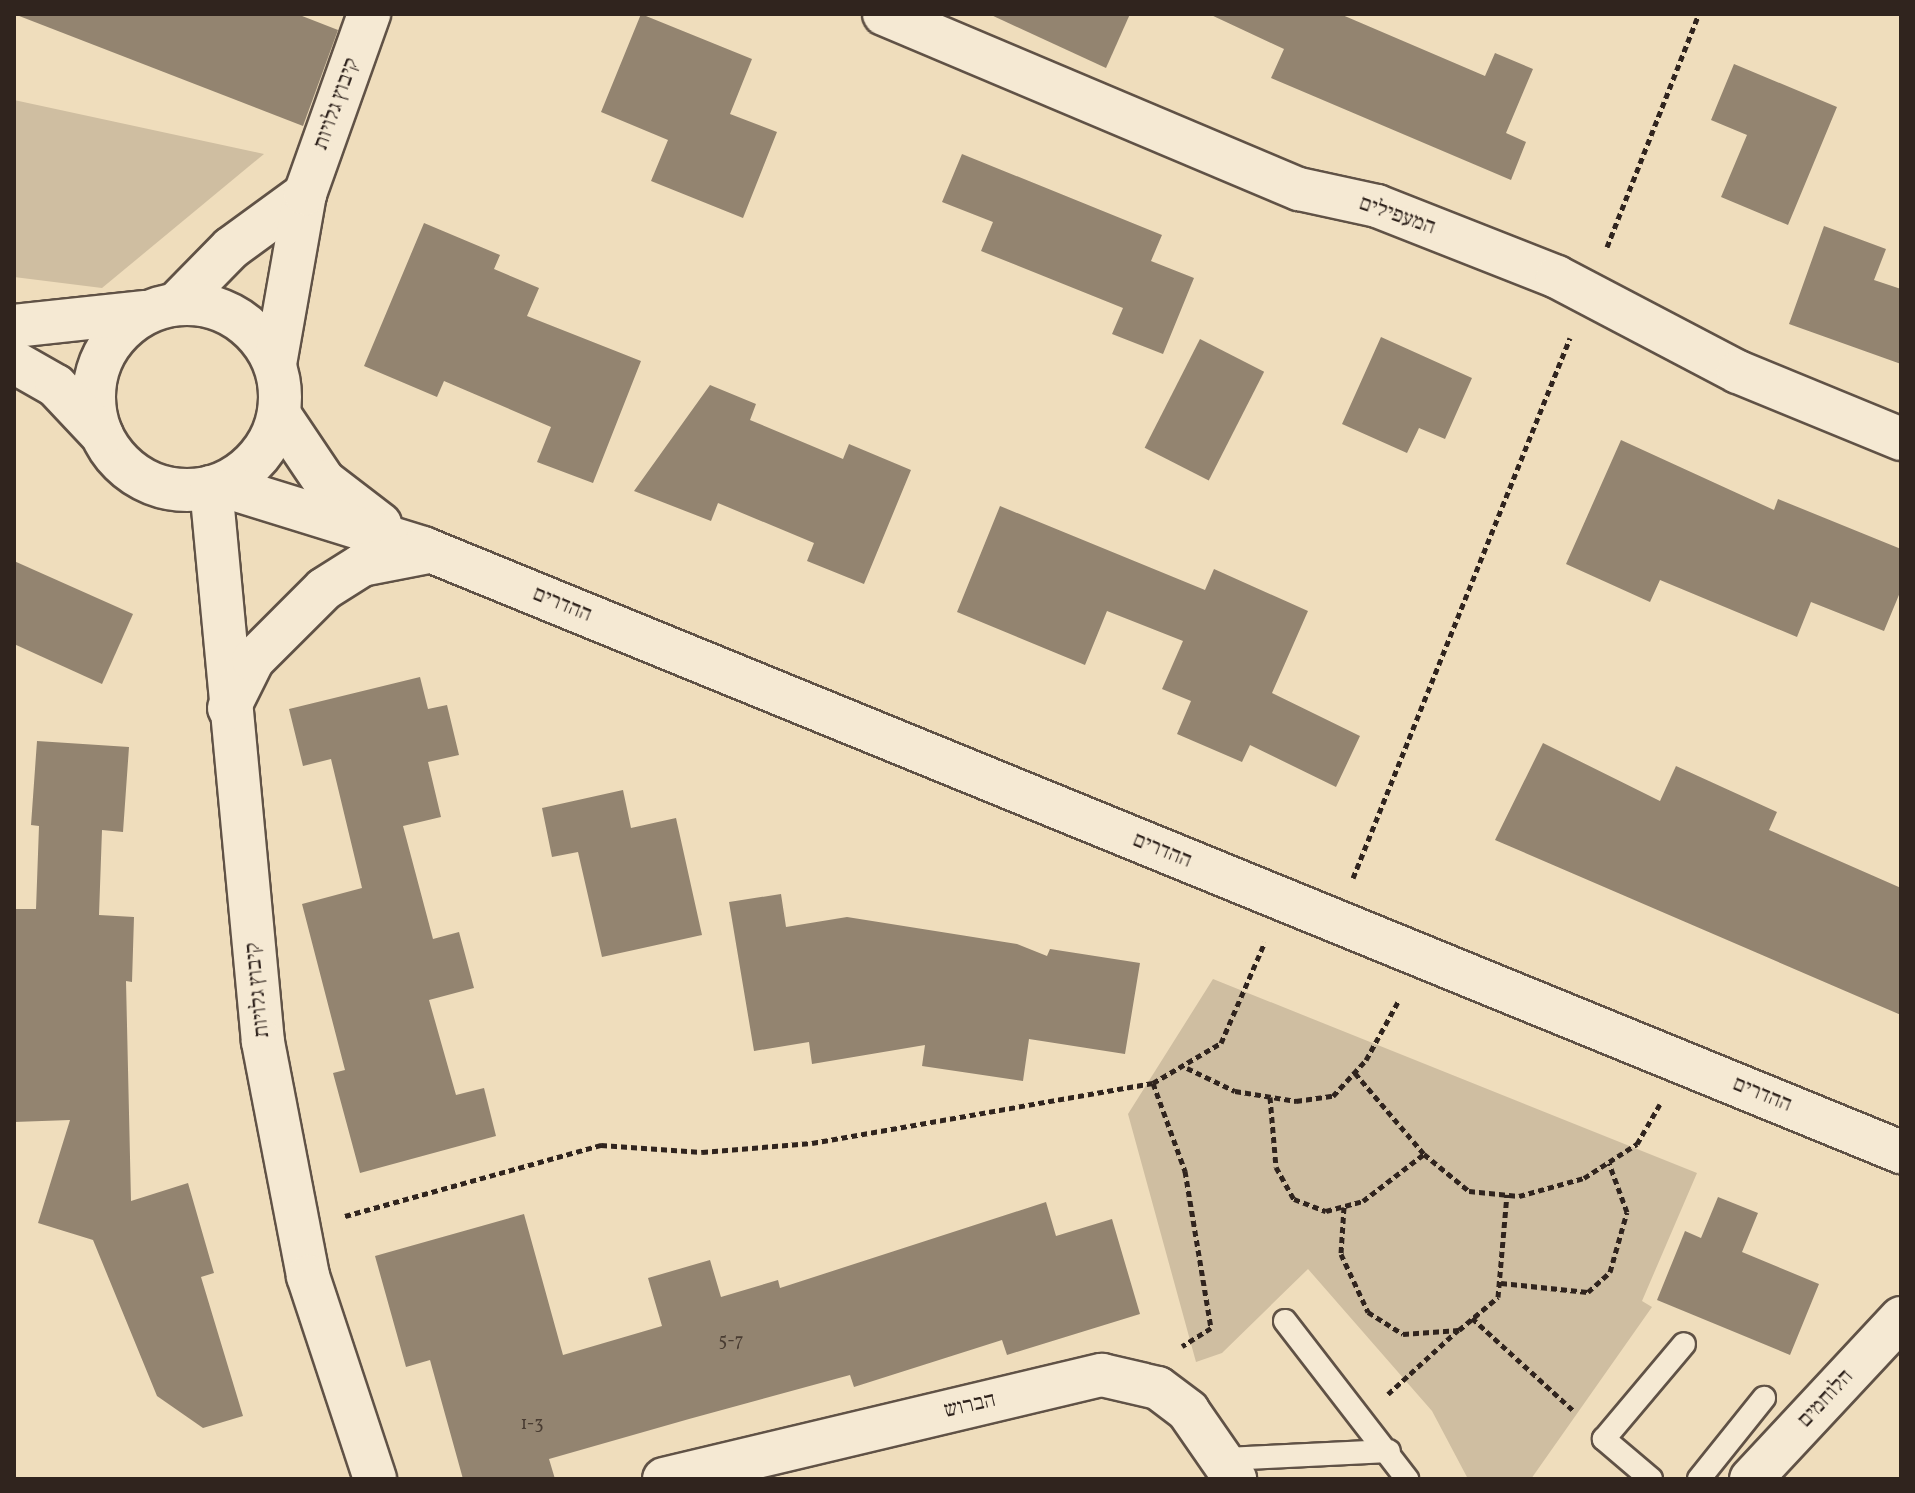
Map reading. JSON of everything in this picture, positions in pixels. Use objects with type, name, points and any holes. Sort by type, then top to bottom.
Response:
[{"type":"street","name":"קיבוץ גלויות","points":[[275,364],[305,194],[369,14]]},
{"type":"street","name":"המעפילים","points":[[884,14],[1299,189],[1377,206],[1557,277],[1587,297],[1738,372],[1901,439]]},
{"type":"street","points":[[102,435],[95,379],[122,328],[161,308],[231,248],[305,194]]},
{"type":"street","points":[[14,326],[161,308],[236,316],[275,364],[279,414],[259,457],[215,486],[159,486],[116,458],[102,435],[56,386],[14,362]]},
{"type":"street","name":"ההדרים","points":[[279,414],[324,481],[427,550]]},
{"type":"street","name":"קיבוץ גלויות","points":[[215,486],[229,708],[263,1042],[298,1229],[354,1432],[375,1479]]},
{"type":"street","name":"ההדרים","points":[[215,486],[427,550],[1901,1152]]},
{"type":"street","points":[[229,708],[253,660],[324,589],[362,565],[427,550]]},
{"type":"street","name":"הלוחמים","points":[[1751,1479],[1901,1318]]},
{"type":"street","name":"הברוש","points":[[664,1479],[1102,1375],[1129,1378],[1188,1411],[1231,1469]]},
{"type":"lane","points":[[1285,1321],[1389,1451],[1407,1479]]},
{"type":"lane","points":[[1651,1479],[1604,1439],[1684,1344]]},
{"type":"lane","points":[[1699,1479],[1764,1398]]},
{"type":"lane","points":[[1231,1469],[1389,1451]]},
{"type":"path","points":[[1335,922],[1699,14]]},
{"type":"path","points":[[298,1229],[601,1145],[702,1152],[812,1143],[1153,1083],[1186,1068],[1221,1043],[1246,998],[1280,900]]},
{"type":"path","points":[[1186,1068],[1270,1097],[1333,1096],[1355,1073],[1423,957]]},
{"type":"path","points":[[1355,1073],[1424,1154],[1469,1191],[1507,1194],[1584,1178],[1637,1144],[1683,1063]]},
{"type":"path","points":[[1129,1378],[1211,1328],[1185,1171],[1153,1083]]},
{"type":"path","points":[[1270,1097],[1276,1167],[1294,1199],[1326,1211],[1363,1201],[1424,1154]]},
{"type":"path","points":[[1501,1283],[1588,1292],[1610,1272],[1627,1212],[1609,1163]]},
{"type":"path","points":[[1362,1417],[1498,1297],[1507,1194]]},
{"type":"path","points":[[1344,1207],[1341,1254],[1368,1312],[1403,1334],[1459,1330]]},
{"type":"path","points":[[1472,1318],[1604,1439]]},
{"type":"shaded area","points":[[14,100],[264,154],[102,288],[14,277]]},
{"type":"shaded area","points":[[1213,979],[1697,1173],[1642,1301],[1652,1307],[1531,1479],[1468,1479],[1432,1411],[1308,1269],[1222,1353],[1196,1362],[1128,1114]]},
{"type":"building","points":[[14,14],[297,14],[338,30],[303,126]]},
{"type":"building","points":[[641,14],[752,59],[730,114],[777,132],[743,218],[651,181],[668,140],[601,112]]},
{"type":"building","points":[[989,14],[1130,14],[1106,68]]},
{"type":"building","points":[[1209,14],[1340,14],[1485,76],[1495,53],[1533,69],[1506,133],[1526,142],[1511,180],[1271,78],[1284,49]]},
{"type":"building","points":[[1734,64],[1837,107],[1788,225],[1721,197],[1747,135],[1711,120]]},
{"type":"building","points":[[962,154],[1162,235],[1151,261],[1194,278],[1163,354],[1112,334],[1123,308],[981,251],[993,222],[942,202]]},
{"type":"building","points":[[424,223],[500,255],[494,269],[539,288],[527,316],[641,361],[593,483],[537,462],[551,427],[444,381],[437,397],[364,366]]},
{"type":"building","points":[[1824,226],[1886,249],[1874,280],[1901,289],[1901,364],[1789,324]]},
{"type":"building","points":[[1381,337],[1472,378],[1445,439],[1419,428],[1407,453],[1342,424]]},
{"type":"building","points":[[1200,339],[1264,372],[1209,480],[1145,448]]},
{"type":"building","points":[[710,385],[756,404],[750,420],[843,459],[849,444],[911,470],[864,584],[807,561],[814,543],[718,503],[711,521],[634,491]]},
{"type":"building","points":[[1621,440],[1774,510],[1778,499],[1901,549],[1901,590],[1884,631],[1811,602],[1797,637],[1660,580],[1650,602],[1566,564]]},
{"type":"building","points":[[1000,506],[1205,590],[1214,569],[1308,611],[1272,693],[1360,736],[1336,787],[1250,745],[1242,762],[1177,734],[1191,701],[1162,689],[1183,641],[1107,611],[1085,665],[957,612]]},
{"type":"building","points":[[14,561],[133,614],[102,684],[14,644]]},
{"type":"building","points":[[420,677],[428,709],[447,705],[459,755],[428,762],[441,817],[403,826],[433,939],[459,932],[474,988],[429,1000],[456,1095],[484,1088],[496,1136],[360,1173],[333,1073],[345,1070],[302,904],[362,888],[331,759],[303,766],[289,709]]},
{"type":"building","points":[[37,741],[129,747],[123,832],[102,830],[99,915],[134,917],[132,982],[126,981],[131,1201],[188,1183],[214,1273],[201,1277],[243,1416],[203,1428],[157,1396],[93,1240],[38,1223],[70,1120],[14,1122],[14,909],[36,909],[39,826],[31,825]]},
{"type":"building","points":[[1543,743],[1660,801],[1676,766],[1777,812],[1769,830],[1901,888],[1901,1015],[1495,840]]},
{"type":"building","points":[[623,790],[631,828],[676,818],[702,935],[602,957],[578,852],[552,857],[542,808]]},
{"type":"building","points":[[781,894],[786,927],[847,917],[1017,944],[1047,956],[1050,949],[1140,963],[1125,1054],[1029,1039],[1023,1081],[922,1066],[925,1045],[812,1064],[809,1042],[754,1051],[729,902]]},
{"type":"building","points":[[1718,1197],[1758,1213],[1742,1252],[1819,1284],[1790,1355],[1657,1300],[1685,1231],[1701,1238]]},
{"type":"building","points":[[1046,1202],[1056,1236],[1112,1219],[1140,1314],[1007,1355],[1002,1340],[854,1387],[850,1375],[689,1419],[549,1459],[555,1479],[463,1479],[430,1360],[406,1367],[375,1256],[524,1214],[563,1355],[662,1326],[648,1278],[710,1260],[721,1297],[778,1280],[780,1288]]}]
